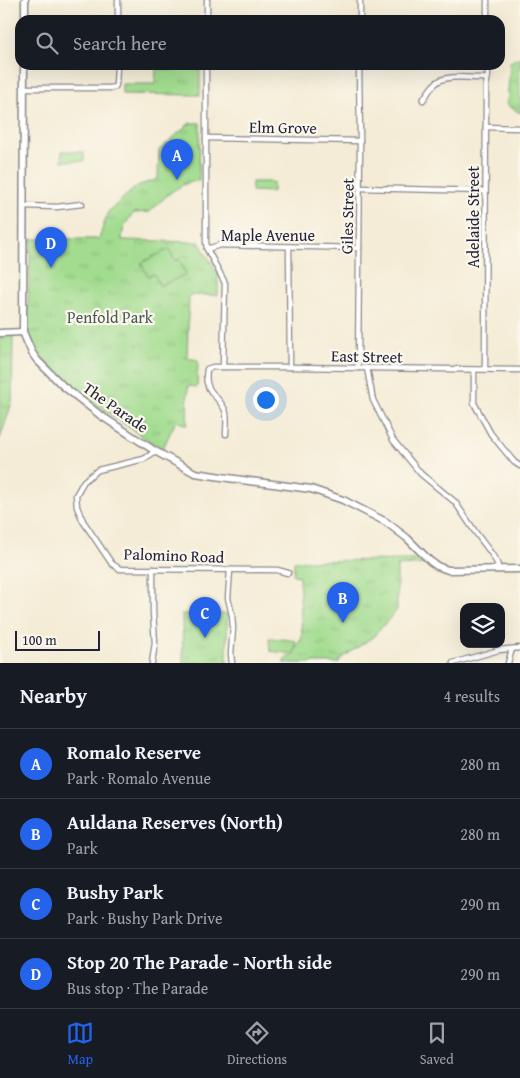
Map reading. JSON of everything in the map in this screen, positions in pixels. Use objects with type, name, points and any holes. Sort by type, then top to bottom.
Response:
[{"type":"street","points":[[25,0],[25,15]]},
{"type":"street","points":[[118,0],[118,15]]},
{"type":"street","points":[[206,15],[207,0]]},
{"type":"street","points":[[360,0],[360,15]]},
{"type":"street","points":[[487,0],[487,15]]},
{"type":"street","name":"The Parade","points":[[24,70],[23,332],[37,360],[63,386],[96,412],[155,451],[195,473],[311,489],[343,500],[391,526],[407,538],[430,561],[448,570],[520,570]]},
{"type":"street","points":[[24,88],[110,88],[115,86],[117,82],[117,70]]},
{"type":"street","points":[[206,70],[206,242],[225,283],[223,367]]},
{"type":"street","name":"Giles Street","points":[[358,368],[359,70]]},
{"type":"street","name":"Adelaide Street","points":[[486,369],[485,191],[488,70]]},
{"type":"street","points":[[423,100],[441,79],[487,79]]},
{"type":"street","points":[[486,128],[520,128]]},
{"type":"street","name":"Elm Grove","points":[[206,138],[360,141]]},
{"type":"street","points":[[360,188],[485,191]]},
{"type":"street","points":[[24,206],[57,207],[82,204]]},
{"type":"street","name":"Maple Avenue","points":[[208,249],[220,245],[359,248]]},
{"type":"street","points":[[289,247],[290,367]]},
{"type":"street","points":[[0,333],[23,332]]},
{"type":"street","name":"East Street","points":[[226,434],[226,411],[209,389],[205,378],[207,369],[213,367],[520,370]]},
{"type":"street","points":[[368,368],[373,400],[393,440],[421,474],[455,502],[498,563],[499,570]]},
{"type":"street","points":[[474,370],[474,403],[491,434],[514,462],[520,466]]},
{"type":"street","name":"Palomino Road","points":[[155,451],[144,458],[98,470],[84,481],[76,495],[77,507],[83,522],[112,564],[120,569],[277,570],[288,573]]},
{"type":"street","points":[[152,663],[155,643],[153,569]]},
{"type":"street","points":[[230,570],[228,598],[233,628],[232,663]]},
{"type":"street","points":[[508,663],[512,648]]},
{"type":"street","points":[[453,663],[499,650],[520,648]]},
{"type":"green space","points":[[520,57],[520,113],[507,105],[510,62]]},
{"type":"green space","points":[[156,70],[200,70],[200,95],[122,94],[122,84],[155,84]]},
{"type":"green space","name":"Penfold Park","points":[[190,123],[200,123],[199,181],[184,184],[166,196],[150,212],[134,213],[125,225],[122,236],[122,240],[199,242],[218,274],[218,295],[189,295],[187,358],[198,360],[197,387],[188,386],[187,425],[176,421],[162,450],[76,391],[56,374],[39,354],[27,327],[31,239],[99,239],[108,212],[137,186],[158,179],[159,150]]},
{"type":"green space","points":[[62,151],[84,152],[84,161],[62,161]]},
{"type":"green space","points":[[252,182],[273,182],[273,192],[252,191]]},
{"type":"green space","points":[[169,249],[175,261],[179,259],[186,274],[160,286],[154,274],[148,276],[141,263]]},
{"type":"green space","points":[[13,336],[12,402],[0,439],[0,337]]},
{"type":"green space","points":[[421,560],[426,564],[397,566],[397,610],[374,636],[342,658],[339,663],[283,663],[287,657],[291,657],[302,637],[299,576],[293,575],[294,561]]},
{"type":"green space","points":[[182,614],[227,614],[227,663],[183,663]]},
{"type":"green space","points":[[269,638],[296,641],[294,654],[270,651]]},
{"type":"place","name":"Romalo Reserve","points":[[177,180]]},
{"type":"place","name":"Stop 20 The Parade - North side","points":[[51,268]]},
{"type":"place","name":"Auldana Reserves (North)","points":[[343,623]]},
{"type":"place","name":"Bushy Park","points":[[205,638]]}]
